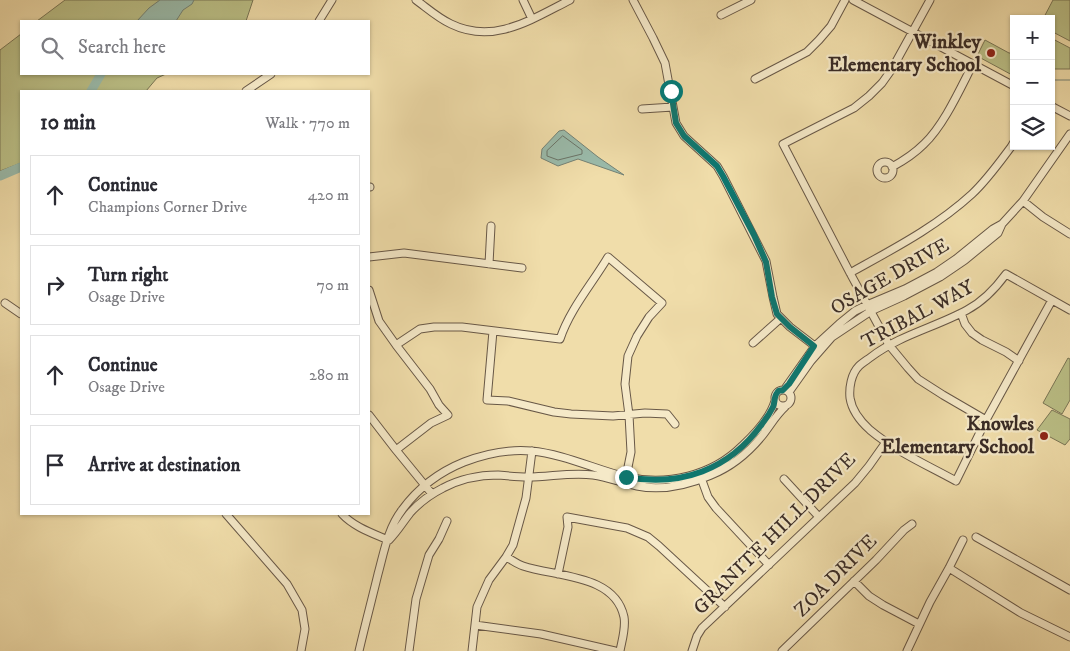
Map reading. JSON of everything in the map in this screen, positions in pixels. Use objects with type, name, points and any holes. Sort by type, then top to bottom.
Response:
[{"type":"street","points":[[320,20],[332,0]]},
{"type":"street","points":[[416,0],[450,23],[461,28],[487,32],[515,27],[570,0]]},
{"type":"street","points":[[523,0],[532,19]]},
{"type":"street","points":[[632,0],[665,63],[676,123],[684,136],[717,166],[754,235],[766,262],[777,314],[817,348]]},
{"type":"street","points":[[721,15],[751,0]]},
{"type":"street","points":[[755,79],[807,52],[831,26],[845,0]]},
{"type":"street","points":[[853,0],[1010,84]]},
{"type":"street","points":[[930,0],[892,69],[869,96],[854,108],[783,144],[889,345],[918,379],[986,420],[1052,300],[1070,310]]},
{"type":"street","points":[[892,167],[925,144],[948,111],[973,64]]},
{"type":"street","points":[[247,90],[270,75]]},
{"type":"street","points":[[642,109],[673,107]]},
{"type":"street","points":[[1055,108],[1070,116]]},
{"type":"street","name":"OSAGE DRIVE","points":[[787,391],[817,348],[869,308],[904,296],[940,276],[965,260],[998,233],[1002,224],[1023,201],[1070,134]]},
{"type":"street","points":[[850,273],[915,237],[949,213],[972,194],[1010,150]]},
{"type":"street","points":[[1023,201],[1043,217],[1070,234]]},
{"type":"street","points":[[489,264],[491,226]]},
{"type":"street","points":[[370,257],[404,253],[522,268]]},
{"type":"street","points":[[396,345],[420,329],[434,327],[462,327],[560,339],[582,295],[597,276],[608,257],[662,302],[649,317],[637,336],[628,356],[625,384],[631,452],[625,480]]},
{"type":"street","name":"TRIBAL WAY","points":[[986,420],[956,481],[886,442],[861,421],[851,404],[849,392],[851,381],[858,367],[889,345],[961,313],[984,300],[1006,274],[1052,300]]},
{"type":"street","points":[[370,293],[379,321],[430,389],[439,405],[448,414],[431,423],[396,450]]},
{"type":"street","points":[[5,303],[20,313]]},
{"type":"street","points":[[961,313],[965,324],[972,333],[1019,361]]},
{"type":"street","points":[[753,343],[781,318]]},
{"type":"street","points":[[493,331],[487,400],[508,401],[570,414],[601,416],[645,413],[667,414],[675,424]]},
{"type":"street","points":[[359,651],[385,547],[393,525],[401,510],[425,485],[455,466],[476,458],[504,452],[532,451],[560,456],[643,486],[661,488],[674,486],[724,469],[740,458],[763,435],[778,413],[790,403],[791,395],[787,391],[776,393],[773,407],[751,438],[736,453],[700,476]]},
{"type":"street","points":[[775,400],[780,406],[785,406]]},
{"type":"street","points":[[370,416],[432,494]]},
{"type":"street","name":"GRANITE HILL DRIVE","points":[[692,651],[702,628],[855,483],[886,442]]},
{"type":"street","points":[[472,651],[477,607],[489,580],[513,545],[526,498],[532,451]]},
{"type":"street","points":[[388,540],[410,514],[432,494],[444,487],[472,477],[497,475],[528,477],[580,474],[625,480]]},
{"type":"street","points":[[700,476],[708,497],[769,565]]},
{"type":"street","points":[[784,479],[819,518]]},
{"type":"street","points":[[227,515],[287,584],[302,610],[305,629],[300,651]]},
{"type":"street","points":[[343,515],[349,521],[365,530],[388,540]]},
{"type":"street","points":[[558,574],[568,527],[567,517],[627,528],[648,537],[660,546],[725,607]]},
{"type":"street","points":[[409,651],[416,599],[428,555],[439,539],[447,522]]},
{"type":"street","name":"ZOA DRIVE","points":[[782,651],[912,524]]},
{"type":"street","points":[[976,537],[1070,590]]},
{"type":"street","points":[[908,651],[919,624],[963,540]]},
{"type":"street","points":[[506,557],[522,566],[576,578],[606,589],[620,605],[624,618],[620,651]]},
{"type":"street","points":[[949,568],[1021,613],[1070,637]]},
{"type":"street","points":[[854,581],[869,596],[919,624]]},
{"type":"street","points":[[475,625],[540,634],[616,651]]},
{"type":"green space","points":[[65,0],[253,0],[246,20],[38,20]]},
{"type":"green space","points":[[1053,0],[1070,0],[1070,41],[1055,33],[1055,15],[1045,15]]},
{"type":"green space","points":[[20,35],[20,75],[164,75],[157,78],[147,90],[20,90],[20,163],[0,171],[0,50]]},
{"type":"green space","points":[[985,40],[1010,53],[1010,74],[977,56]]},
{"type":"green space","points":[[1055,40],[1070,48],[1070,69],[1055,69]]},
{"type":"green space","points":[[1068,358],[1070,359],[1070,400],[1062,414],[1043,403]]},
{"type":"green space","points":[[1052,410],[1070,419],[1070,439],[1065,445],[1037,430]]},
{"type":"water","points":[[160,0],[194,0],[192,4],[183,10],[177,20],[138,20]]},
{"type":"water","points":[[564,130],[624,175],[578,159],[558,166],[541,158],[542,149],[559,131]]},
{"type":"waterway","points":[[92,90],[100,75]]},
{"type":"waterway","points":[[1055,80],[1070,80]]},
{"type":"waterway","points":[[0,176],[20,167]]},
{"type":"place","name":"Winkley Elementary School","points":[[991,53]]},
{"type":"place","name":"Knowles Elementary School","points":[[1044,436]]},
{"type":"route","points":[[626,477],[642,480],[661,480],[687,477],[726,460],[751,438],[773,407],[776,393],[784,390],[789,384],[814,346],[777,314],[766,262],[754,235],[717,166],[684,136],[676,123],[671,91]]}]
